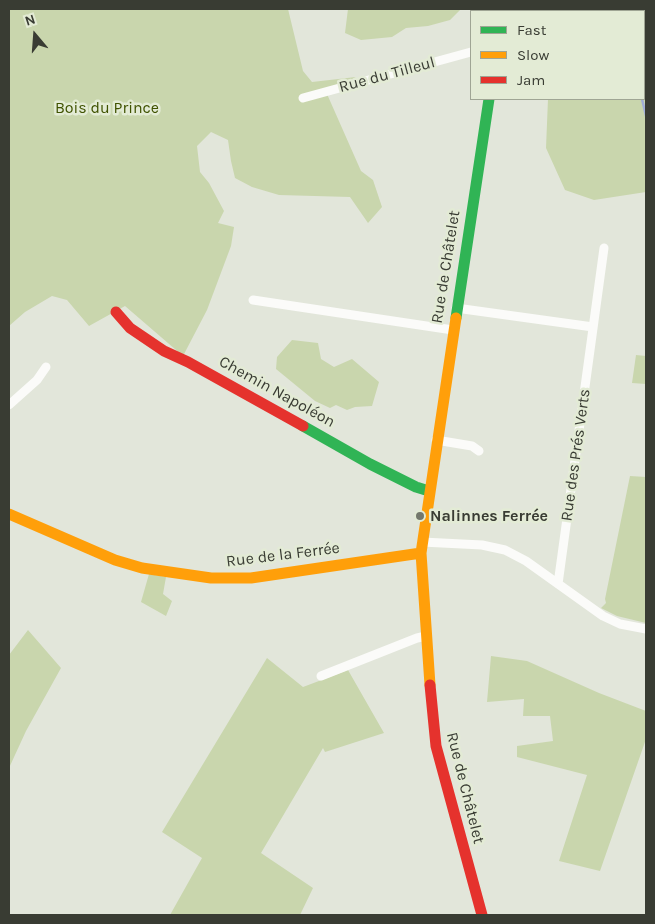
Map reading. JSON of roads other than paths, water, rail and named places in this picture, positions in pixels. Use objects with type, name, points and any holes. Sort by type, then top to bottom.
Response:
[{"type":"street","name":"Rue du Tilleul","points":[[303,98],[470,52]]},
{"type":"street","name":"Rue de Châtelet","points":[[482,915],[436,746],[426,636],[422,547],[436,440],[489,100]]},
{"type":"street","name":"Rue des Prés Verts","points":[[558,584],[604,248]]},
{"type":"street","points":[[254,300],[453,330]]},
{"type":"street","points":[[456,308],[593,327]]},
{"type":"street","name":"Chemin Napoléon","points":[[116,312],[142,338],[271,407],[370,464],[416,487],[429,490]]},
{"type":"street","points":[[9,405],[37,380],[46,367]]},
{"type":"street","points":[[436,440],[472,446],[479,450]]},
{"type":"street","name":"Rue de la Ferrée","points":[[9,514],[115,560],[142,568],[211,578],[251,578],[422,547],[463,543],[496,547],[526,561],[603,616],[620,624],[646,629]]},
{"type":"street","points":[[321,676],[426,636]]},
{"type":"waterway","points":[[642,100],[646,116]]},
{"type":"place","name":"Nalinnes Ferrée","points":[[420,516]]},
{"type":"park label","name":"Bois du Prince","points":[[107,108]]}]
